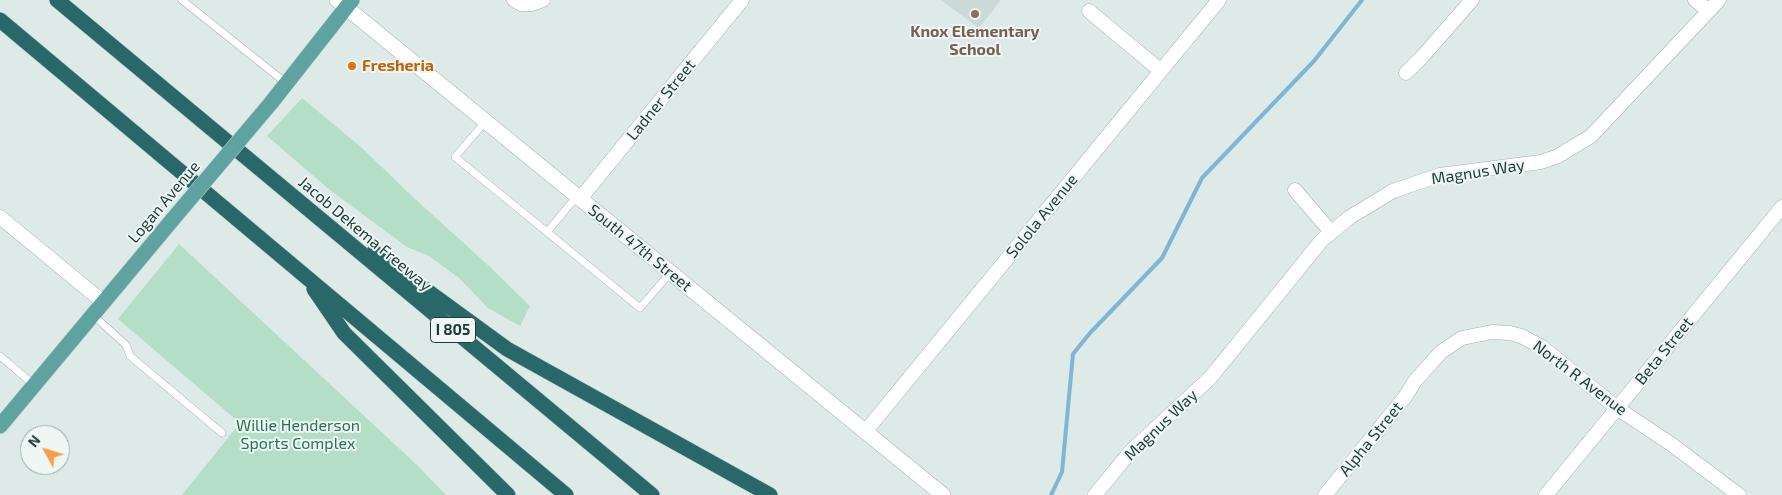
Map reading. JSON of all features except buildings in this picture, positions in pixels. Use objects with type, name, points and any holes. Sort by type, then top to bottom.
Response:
[{"type":"highway","name":"Jacob Dekema Freeway","points":[[57,0],[652,495]]},
{"type":"highway","points":[[0,20],[566,495]]},
{"type":"highway","points":[[254,164],[507,349],[770,495]]},
{"type":"highway","points":[[303,273],[344,333],[508,495]]},
{"type":"main road","name":"Logan Avenue","points":[[0,426],[92,314],[271,103],[345,3]]},
{"type":"main road","name":"South 47th Street","points":[[345,3],[485,122],[943,495]]},
{"type":"street","points":[[514,0],[521,4],[532,4],[543,0]]},
{"type":"street","name":"Ladner Street","points":[[578,198],[742,0]]},
{"type":"street","name":"Solola Avenue","points":[[865,432],[1219,0]]},
{"type":"street","points":[[1406,73],[1472,0]]},
{"type":"street","points":[[1695,0],[1708,11]]},
{"type":"street","name":"Magnus Way","points":[[1095,495],[1131,451],[1210,378],[1331,232],[1350,216],[1393,190],[1440,175],[1541,162],[1558,156],[1591,136],[1719,0]]},
{"type":"street","points":[[1089,11],[1161,71]]},
{"type":"street","points":[[1295,190],[1331,232]]},
{"type":"street","name":"Beta Street","points":[[1546,495],[1782,207]]},
{"type":"street","points":[[0,218],[103,302]]},
{"type":"street","name":"North R Avenue","points":[[1416,381],[1441,352],[1452,343],[1472,334],[1501,332],[1521,336],[1542,347],[1617,408],[1671,444],[1739,495]]},
{"type":"street","name":"Alpha Street","points":[[1325,495],[1416,381]]},
{"type":"lane","points":[[182,0],[286,83]]},
{"type":"lane","points":[[485,122],[455,157],[640,308],[670,273]]},
{"type":"lane","points":[[547,232],[578,198]]},
{"type":"lane","points":[[92,314],[126,345],[130,356],[222,433]]},
{"type":"lane","points":[[0,356],[34,385]]},
{"type":"shaded area","name":"Knox Elementary School","points":[[941,0],[1001,0],[979,28]]},
{"type":"green space","points":[[302,98],[362,148],[530,306],[520,326],[488,308],[459,278],[429,256],[407,247],[330,190],[267,136]]},
{"type":"green space","name":"Willie Henderson Sports Complex","points":[[179,244],[417,465],[446,495],[182,495],[240,423],[118,319]]},
{"type":"waterway","points":[[1051,495],[1062,472],[1073,354],[1090,333],[1162,258],[1202,178],[1314,61],[1362,0]]},
{"type":"place","name":"Knox Elementary School","points":[[975,14]]},
{"type":"place","name":"Fresheria","points":[[352,66]]}]
